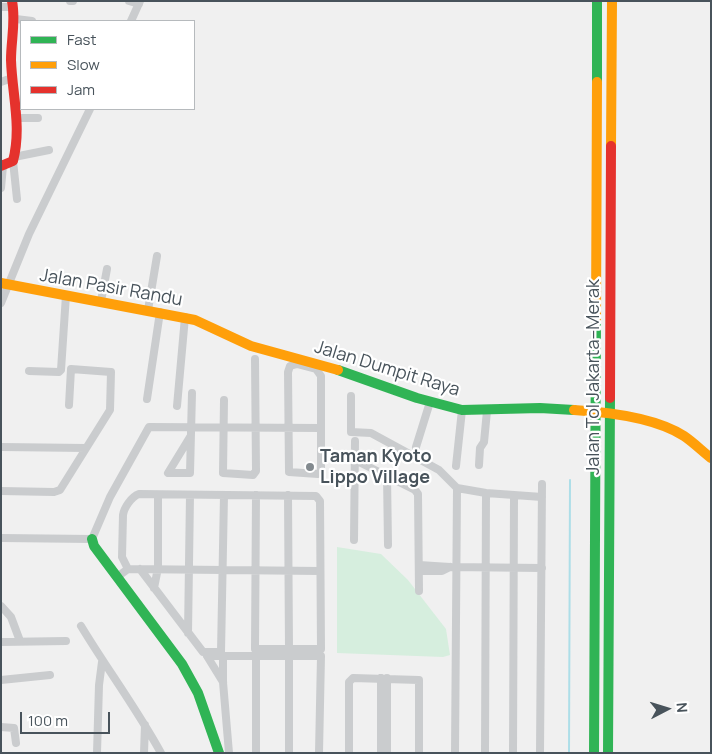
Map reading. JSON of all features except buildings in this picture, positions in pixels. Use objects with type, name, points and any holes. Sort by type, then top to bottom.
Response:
[{"type":"main road","name":"Jalan Tol Jakarta–Merak","points":[[594,753],[597,1]]},
{"type":"main road","name":"Jalan Tol Jakarta–Merak","points":[[608,753],[612,1]]},
{"type":"main road","points":[[2,166],[14,159],[16,118],[11,56],[16,19],[13,4]]},
{"type":"main road","name":"Jalan Pasir Randu","points":[[5,284],[160,312],[215,328]]},
{"type":"main road","name":"Jalan Dumpit Raya","points":[[215,328],[251,346],[339,370],[430,402],[462,410],[487,411],[541,404],[631,418],[667,428],[684,436],[711,458]]},
{"type":"main road","points":[[92,539],[94,546],[182,664],[198,693],[219,753]]},
{"type":"street","points":[[129,1],[140,3],[132,20]]},
{"type":"street","points":[[1,7],[13,4]]},
{"type":"street","points":[[16,19],[24,20]]},
{"type":"street","points":[[1,82],[12,78]]},
{"type":"street","points":[[1,303],[5,284],[90,110]]},
{"type":"street","points":[[16,118],[38,118]]},
{"type":"street","points":[[17,199],[14,159],[49,150]]},
{"type":"street","points":[[1,188],[2,166]]},
{"type":"street","points":[[148,310],[157,256]]},
{"type":"street","points":[[101,302],[107,269]]},
{"type":"street","points":[[29,371],[59,372],[61,370],[66,296]]},
{"type":"street","points":[[147,400],[160,312]]},
{"type":"street","points":[[177,406],[185,318]]},
{"type":"street","points":[[224,400],[224,473],[252,475],[256,471],[255,359]]},
{"type":"street","points":[[297,364],[316,369],[321,376],[322,428],[320,472],[292,474],[289,472],[289,428],[288,372],[290,366],[297,364]]},
{"type":"street","points":[[1,491],[56,492],[110,410],[111,372],[71,369],[69,405]]},
{"type":"street","points":[[190,436],[168,470],[168,473],[190,474],[192,393]]},
{"type":"street","points":[[351,396],[351,432],[371,432],[439,470],[457,488],[514,496],[542,497]]},
{"type":"street","points":[[416,447],[430,402]]},
{"type":"street","points":[[456,466],[462,410]]},
{"type":"street","points":[[479,465],[480,448],[484,442],[487,411]]},
{"type":"street","points":[[1,538],[92,539],[92,534],[146,430],[154,426],[322,428]]},
{"type":"street","points":[[354,540],[355,441]]},
{"type":"street","points":[[1,447],[86,448]]},
{"type":"street","points":[[355,460],[415,490],[418,494],[419,591]]},
{"type":"street","points":[[387,475],[388,545]]},
{"type":"street","points":[[540,753],[542,484]]},
{"type":"street","points":[[455,753],[453,567],[457,488]]},
{"type":"street","points":[[485,753],[486,493]]},
{"type":"street","points":[[154,588],[158,568],[158,495]]},
{"type":"street","points":[[188,633],[190,495]]},
{"type":"street","points":[[140,569],[204,653],[220,653],[223,650],[222,569],[224,495]]},
{"type":"street","points":[[256,495],[255,649],[321,656],[319,753]]},
{"type":"street","points":[[288,495],[289,753]]},
{"type":"street","points":[[128,569],[122,558],[124,510],[135,496],[314,495],[319,499],[321,649],[256,656],[206,657],[223,682]]},
{"type":"street","points":[[513,753],[514,496]]},
{"type":"street","points":[[117,577],[128,569],[158,568],[320,571]]},
{"type":"street","points":[[419,568],[542,568]]},
{"type":"street","points":[[1,606],[11,617],[20,641]]},
{"type":"street","points":[[81,626],[102,662],[145,723],[161,753]]},
{"type":"street","points":[[1,642],[66,641]]},
{"type":"street","points":[[223,656],[223,682],[229,753]]},
{"type":"street","points":[[256,656],[256,753]]},
{"type":"street","points":[[97,753],[99,685],[102,662]]},
{"type":"street","points":[[1,680],[50,674]]},
{"type":"street","points":[[381,753],[384,678]]},
{"type":"street","points":[[384,678],[387,753]]},
{"type":"street","points":[[349,753],[350,679],[384,678],[419,680],[419,753]]},
{"type":"street","points":[[144,753],[145,723]]},
{"type":"street","points":[[1,727],[14,728],[16,743]]},
{"type":"green space","points":[[337,547],[381,554],[408,580],[446,629],[450,655],[443,657],[337,653]]},
{"type":"waterway","points":[[569,753],[570,480]]},
{"type":"traffic: fast","points":[[597,1],[597,82]]},
{"type":"traffic: fast","points":[[594,753],[596,320]]},
{"type":"traffic: fast","points":[[338,370],[417,398],[462,410],[540,408],[574,410]]},
{"type":"traffic: fast","points":[[608,753],[610,398]]},
{"type":"traffic: fast","points":[[92,539],[94,546],[182,664],[198,693],[219,753]]},
{"type":"traffic: slow","points":[[611,146],[612,1]]},
{"type":"traffic: slow","points":[[596,320],[597,82]]},
{"type":"traffic: slow","points":[[1,283],[195,320],[251,346],[338,370]]},
{"type":"traffic: slow","points":[[574,410],[616,414],[646,420],[684,436],[711,458]]},
{"type":"traffic: jam","points":[[1,166],[13,161],[17,136],[11,60],[12,1]]},
{"type":"traffic: jam","points":[[610,398],[611,146]]},
{"type":"place","name":"Taman Kyoto Lippo Village","points":[[310,467]]}]
